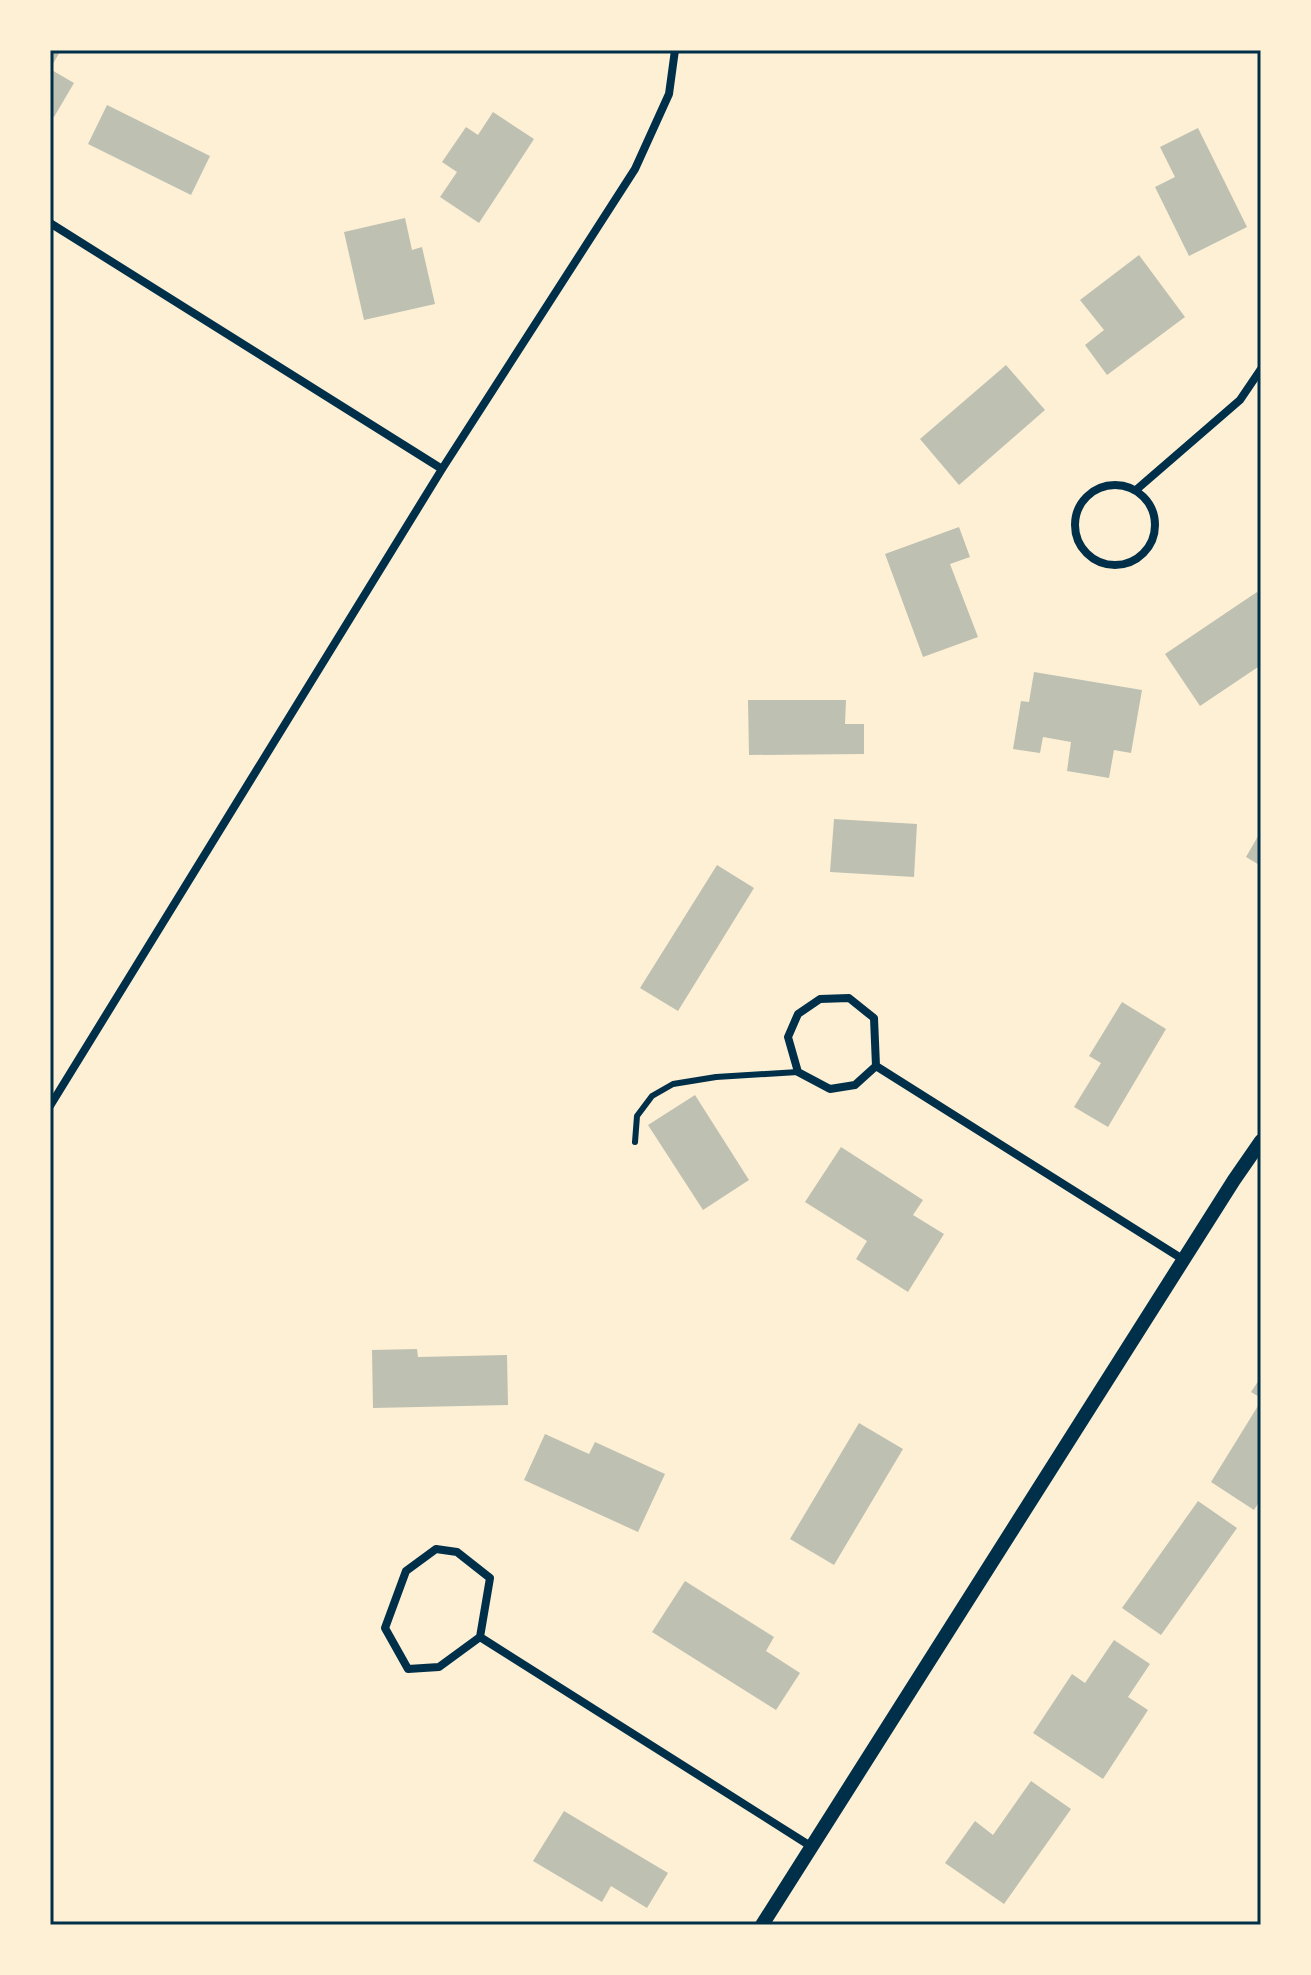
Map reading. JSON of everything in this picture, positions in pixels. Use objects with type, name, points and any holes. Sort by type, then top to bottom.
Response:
[{"type":"street","points":[[50,1106],[442,469],[635,169],[669,94],[675,50]]},
{"type":"street","points":[[50,223],[442,469]]},
{"type":"street","points":[[1136,490],[1240,400],[1261,369]]},
{"type":"street","points":[[1120,485],[1136,490],[1152,510],[1155,520],[1152,541],[1142,555],[1127,564],[1104,565],[1089,556],[1075,536],[1075,513],[1086,496],[1105,486],[1120,485]]},
{"type":"street","points":[[849,998],[874,1018],[876,1066],[855,1085],[830,1089],[798,1072],[788,1037],[798,1014],[820,999],[849,998]]},
{"type":"street","points":[[876,1066],[1184,1260]]},
{"type":"street","points":[[762,1925],[1261,1141]]},
{"type":"street","points":[[436,1549],[457,1552],[490,1578],[480,1637],[439,1667],[408,1669],[385,1628],[406,1571],[436,1549]]},
{"type":"street","points":[[480,1637],[812,1847]]},
{"type":"lane","points":[[635,1142],[637,1116],[652,1096],[673,1084],[716,1077],[798,1072]]},
{"type":"building","points":[[50,50],[61,50],[50,69]]},
{"type":"building","points":[[50,69],[74,83],[54,117],[50,114]]},
{"type":"building","points":[[107,105],[210,156],[191,195],[88,144]]},
{"type":"building","points":[[493,112],[534,139],[479,223],[440,197],[457,172],[442,162],[466,127],[478,135]]},
{"type":"building","points":[[1198,128],[1247,227],[1189,256],[1155,187],[1175,177],[1160,147]]},
{"type":"building","points":[[405,218],[412,250],[422,247],[435,304],[364,320],[344,232]]},
{"type":"building","points":[[1139,255],[1185,317],[1107,375],[1085,345],[1104,330],[1080,300]]},
{"type":"building","points":[[1006,365],[1045,410],[959,485],[920,439]]},
{"type":"building","points":[[959,527],[970,557],[950,564],[978,637],[923,657],[885,554]]},
{"type":"building","points":[[1257,592],[1261,597],[1261,665],[1200,706],[1165,654]]},
{"type":"building","points":[[1034,672],[1142,690],[1131,753],[1114,750],[1109,778],[1067,771],[1071,742],[1043,737],[1040,753],[1013,749],[1021,701],[1029,702]]},
{"type":"building","points":[[748,700],[846,700],[845,724],[864,724],[864,754],[749,755]]},
{"type":"building","points":[[834,819],[917,824],[914,877],[830,872]]},
{"type":"building","points":[[1261,831],[1261,866],[1246,857]]},
{"type":"building","points":[[717,865],[754,888],[678,1011],[640,988]]},
{"type":"building","points":[[1122,1002],[1166,1029],[1108,1127],[1074,1107],[1101,1063],[1089,1056]]},
{"type":"building","points":[[695,1095],[749,1180],[703,1210],[648,1125]]},
{"type":"building","points":[[841,1147],[923,1200],[913,1215],[944,1234],[908,1292],[856,1259],[867,1241],[805,1202]]},
{"type":"building","points":[[417,1349],[418,1357],[507,1355],[508,1405],[373,1408],[372,1350]]},
{"type":"building","points":[[1261,1377],[1261,1398],[1251,1392]]},
{"type":"building","points":[[1261,1401],[1261,1499],[1254,1510],[1211,1482]]},
{"type":"building","points":[[859,1423],[903,1449],[834,1565],[790,1539]]},
{"type":"building","points":[[545,1434],[589,1454],[595,1442],[665,1474],[638,1532],[524,1480]]},
{"type":"building","points":[[1198,1501],[1237,1528],[1161,1635],[1122,1608]]},
{"type":"building","points":[[685,1581],[774,1637],[766,1651],[800,1673],[776,1710],[652,1632]]},
{"type":"building","points":[[1114,1640],[1150,1664],[1128,1697],[1148,1710],[1103,1779],[1033,1733],[1072,1674],[1085,1683]]},
{"type":"building","points":[[1031,1781],[1071,1809],[1004,1904],[945,1863],[975,1821],[993,1835]]},
{"type":"building","points":[[564,1811],[668,1873],[647,1908],[611,1886],[602,1902],[533,1861]]}]
